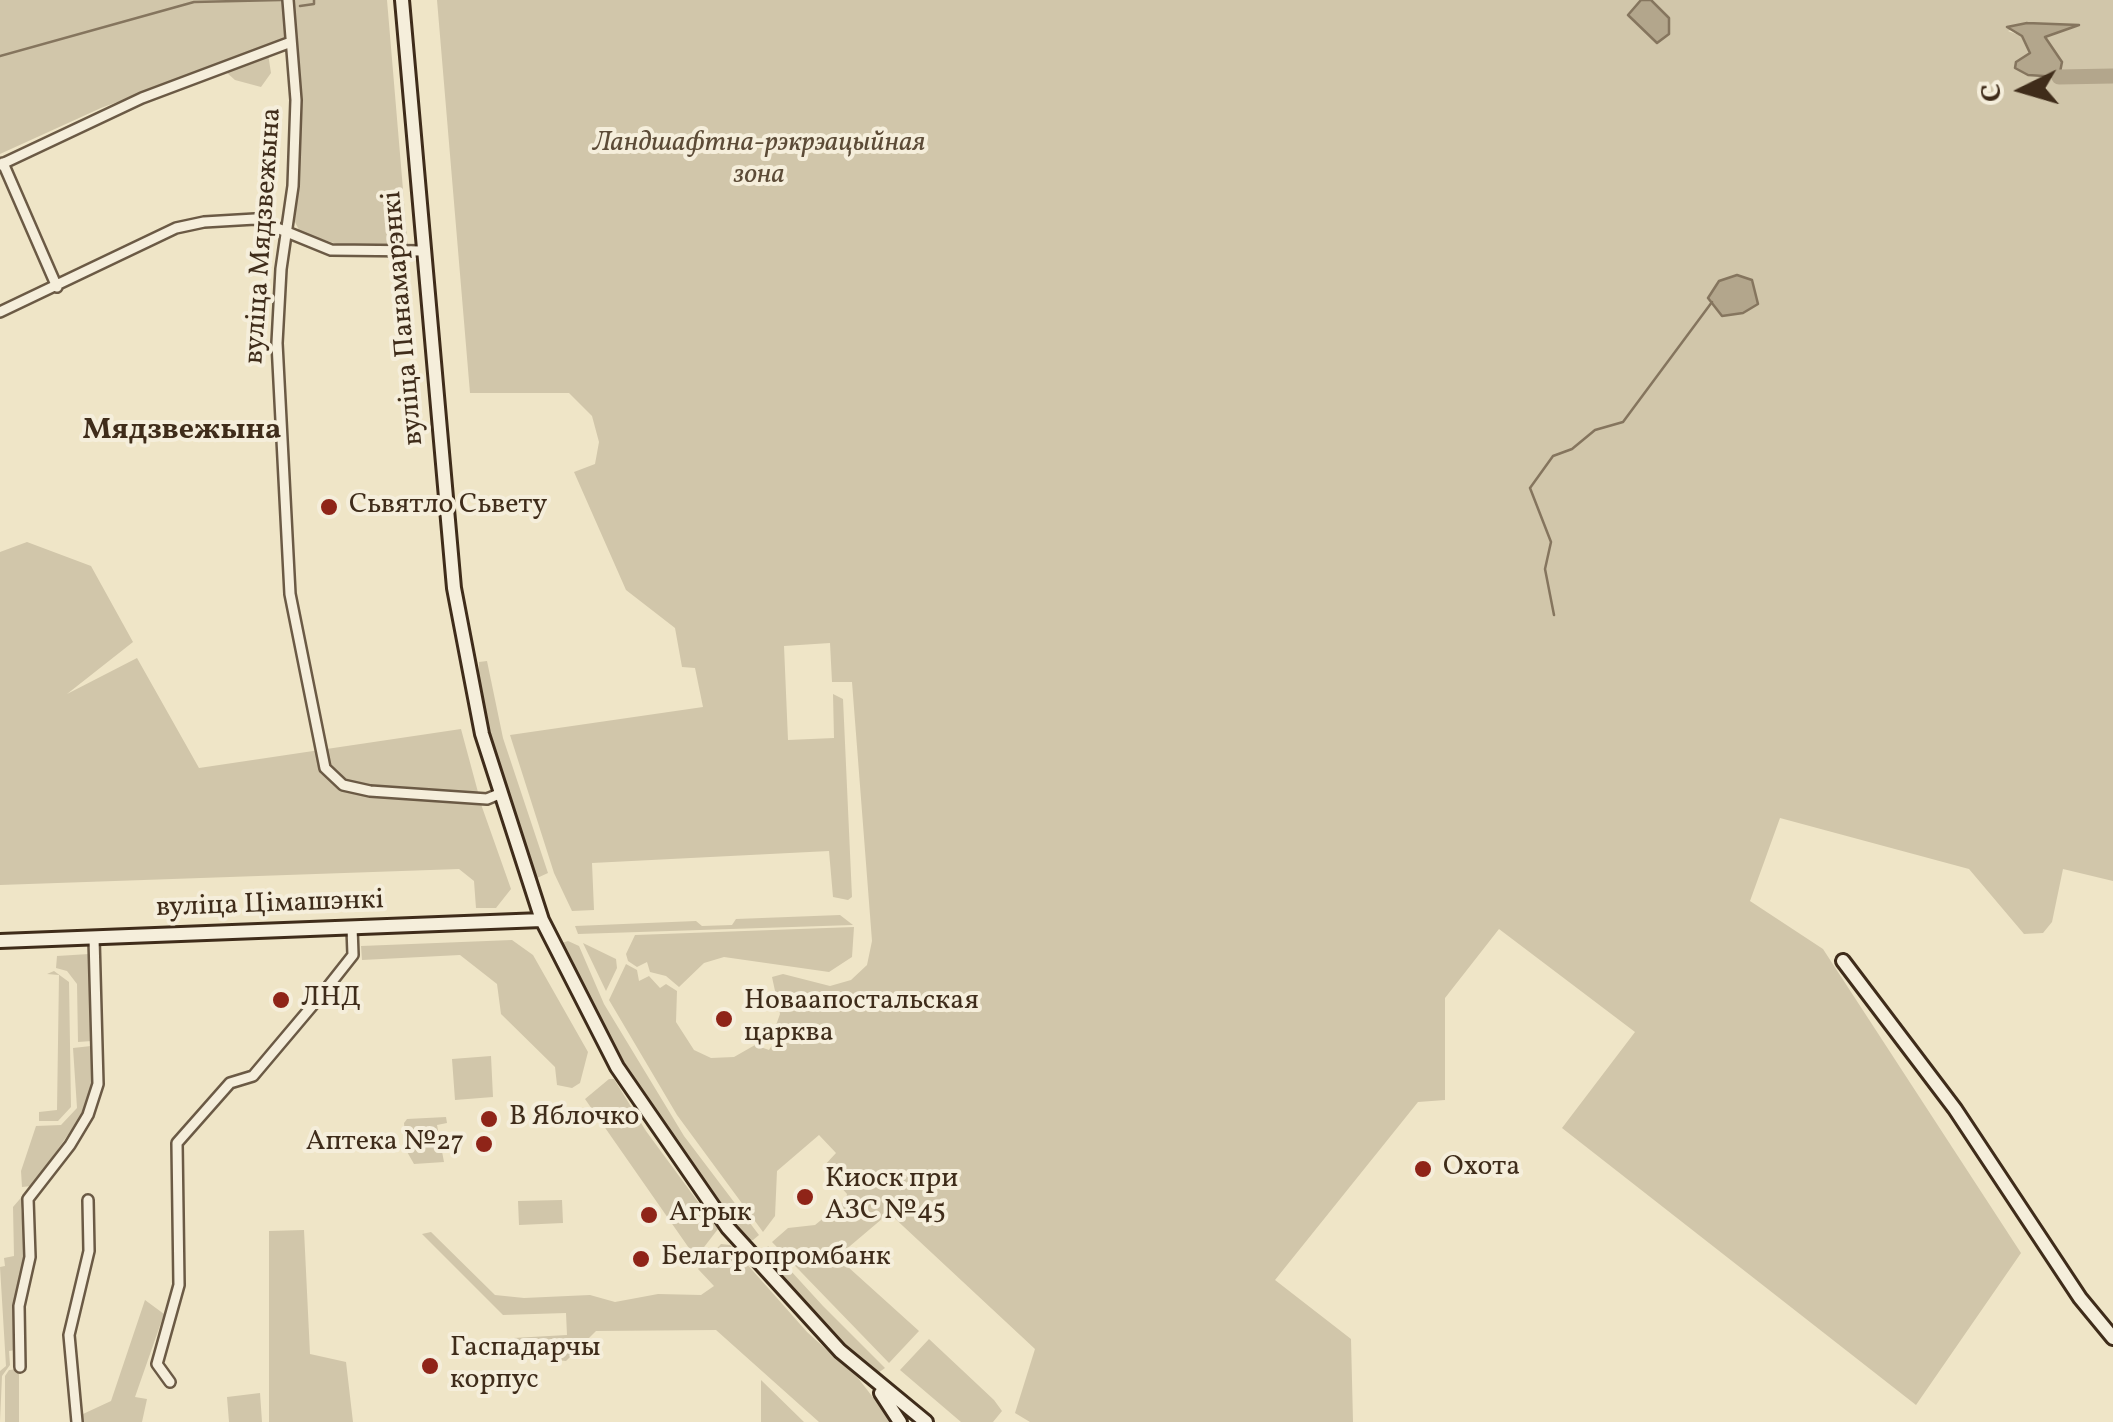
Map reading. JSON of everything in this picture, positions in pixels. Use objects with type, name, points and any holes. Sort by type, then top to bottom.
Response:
[{"type":"main road","name":"вуліца Панамарэнкі","points":[[402,0],[454,588],[482,734],[542,920],[618,1067],[686,1172],[773,1282],[875,1383]]},
{"type":"main road","name":"вуліца Цімашэнкі","points":[[0,941],[542,920]]},
{"type":"main road","points":[[1842,961],[1955,1110],[2080,1298],[2113,1338]]},
{"type":"main road","points":[[875,1383],[900,1422]]},
{"type":"main road","points":[[875,1383],[926,1422]]},
{"type":"street","name":"вуліца Мядзвежына","points":[[288,0],[296,117],[293,186],[276,343],[290,594],[325,768],[343,785],[370,791],[486,800],[499,794]]},
{"type":"street","points":[[58,287],[2,164],[142,98],[291,42]]},
{"type":"street","points":[[0,312],[176,228],[255,220],[331,250],[424,251]]},
{"type":"street","points":[[170,1382],[157,1364],[179,1285],[177,1142],[230,1083],[253,1076],[323,994],[353,955],[352,927]]},
{"type":"street","points":[[20,1367],[18,1318],[30,1257],[28,1199],[70,1146],[88,1116],[98,1084],[94,938]]},
{"type":"street","points":[[77,1422],[68,1335],[89,1251],[88,1200]]},
{"type":"green space","points":[[0,0],[285,0],[288,39],[267,47],[271,73],[261,87],[235,80],[218,65],[101,108],[0,154]]},
{"type":"green space","points":[[293,0],[387,0],[408,249],[362,250],[340,245],[300,232],[295,222],[298,99]]},
{"type":"green space","name":"Ландшафтна-рэкрэацыйная зона","points":[[437,0],[2113,0],[2113,881],[2063,869],[2052,922],[2043,933],[2024,934],[1969,869],[1780,818],[1750,901],[1823,949],[2021,1253],[1916,1405],[1562,1128],[1635,1032],[1499,929],[1445,998],[1445,1100],[1418,1102],[1275,1280],[1351,1339],[1353,1422],[1030,1422],[1015,1413],[1035,1349],[889,1213],[837,1257],[919,1331],[889,1363],[772,1242],[788,1228],[815,1225],[846,1200],[847,1194],[823,1167],[836,1153],[819,1135],[777,1171],[775,1216],[763,1232],[677,1115],[609,1000],[626,964],[637,970],[639,981],[649,976],[660,988],[666,984],[677,991],[676,1022],[694,1050],[711,1058],[734,1057],[755,1045],[769,1050],[781,1031],[775,1028],[780,1014],[772,977],[783,974],[830,986],[851,980],[867,965],[872,941],[852,682],[832,682],[830,643],[784,646],[788,740],[834,738],[833,694],[843,699],[852,897],[833,897],[829,851],[592,863],[594,910],[572,911],[554,873],[510,735],[703,707],[695,668],[682,667],[675,628],[626,590],[574,472],[595,464],[599,442],[592,416],[569,393],[470,393]],"holes":[[[2032,23],[2079,26],[2045,37],[2062,62],[2059,77],[2023,73],[2015,68],[2030,53],[2022,36],[2008,31]]]},
{"type":"green space","points":[[27,542],[91,566],[133,642],[67,694],[137,658],[199,768],[461,729],[482,807],[511,889],[496,908],[476,908],[474,881],[459,869],[0,885],[0,552]]},
{"type":"green space","points":[[487,661],[503,738],[548,873],[537,878],[490,735],[479,686],[479,662]]},
{"type":"green space","points":[[840,915],[853,925],[578,934],[575,926],[696,921],[702,926],[732,925],[736,919]]},
{"type":"green space","points":[[854,927],[852,957],[829,972],[724,957],[704,963],[679,987],[666,976],[650,972],[647,962],[637,967],[626,954],[635,935]]},
{"type":"green space","points":[[512,940],[533,955],[588,1052],[580,1083],[572,1088],[557,1085],[555,1067],[501,1014],[497,984],[460,955],[362,960],[361,946]]},
{"type":"green space","points":[[568,941],[579,946],[604,1004],[684,1136],[759,1235],[753,1240],[748,1240],[652,1109],[591,1006],[562,943]]},
{"type":"green space","points":[[583,943],[616,959],[617,968],[606,991]]},
{"type":"green space","points":[[89,954],[92,1041],[78,1042],[77,984],[67,971],[56,968],[57,956]]},
{"type":"green space","points":[[54,971],[69,982],[71,1107],[58,1121],[39,1121],[39,1112],[57,1110],[59,975],[47,974]]},
{"type":"green space","points":[[91,1046],[94,1082],[84,1112],[32,1186],[22,1187],[21,1171],[36,1126],[61,1125],[77,1108],[73,1048]]},
{"type":"green space","points":[[491,1056],[493,1097],[455,1100],[452,1059]]},
{"type":"green space","points":[[614,1079],[646,1131],[718,1229],[701,1251],[691,1251],[585,1099]]},
{"type":"green space","points":[[446,1117],[447,1123],[437,1125],[444,1162],[414,1164],[406,1150],[404,1123],[407,1119]]},
{"type":"green space","points":[[25,1193],[21,1209],[27,1259],[13,1312],[15,1350],[9,1351],[10,1365],[2,1376],[0,1421],[0,1371],[6,1366],[0,1267],[5,1266],[4,1258],[14,1256],[13,1207]]},
{"type":"green space","points":[[562,1200],[563,1223],[519,1225],[518,1201]]},
{"type":"green space","points":[[304,1230],[310,1354],[346,1362],[353,1422],[269,1422],[269,1231]]},
{"type":"green space","points":[[431,1232],[495,1295],[590,1295],[615,1302],[658,1294],[701,1295],[714,1286],[698,1269],[721,1244],[730,1245],[807,1332],[858,1378],[892,1422],[819,1422],[716,1330],[596,1331],[566,1361],[556,1360],[513,1338],[567,1335],[566,1313],[503,1315],[422,1234]]},
{"type":"green space","points":[[768,1246],[885,1368],[878,1373],[867,1369],[799,1300],[762,1256]]},
{"type":"green space","points":[[145,1300],[164,1314],[135,1397],[147,1399],[142,1422],[82,1422],[83,1414],[111,1401]]},
{"type":"green space","points":[[929,1339],[994,1400],[1002,1411],[993,1422],[961,1422],[900,1370]]},
{"type":"green space","points":[[19,1369],[19,1422],[5,1422],[5,1376],[9,1370]]},
{"type":"green space","points":[[761,1380],[804,1422],[761,1422]]},
{"type":"green space","points":[[260,1393],[262,1422],[229,1422],[227,1397]]},
{"type":"shaded area","points":[[1641,0],[1651,0],[1669,18],[1669,34],[1657,43],[1628,15]]},
{"type":"shaded area","points":[[2027,23],[2079,25],[2045,37],[2062,62],[2059,77],[2028,75],[2015,68],[2016,62],[2030,53],[2022,36],[2007,27]]},
{"type":"shaded area","points":[[1737,275],[1752,280],[1758,304],[1743,313],[1722,316],[1708,298],[1719,281]]},
{"type":"waterway","points":[[0,56],[194,2],[281,0]]},
{"type":"waterway","points":[[300,6],[314,4],[314,0]]},
{"type":"waterway","points":[[2059,77],[2113,76]]},
{"type":"waterway","points":[[1554,615],[1545,569],[1551,542],[1530,488],[1553,456],[1572,449],[1595,430],[1623,422],[1712,302]]},
{"type":"place","name":"Сьвятло Сьвету","points":[[329,507]]},
{"type":"place","name":"ЛНД","points":[[281,1000]]},
{"type":"place","name":"Новаапостальская царква","points":[[724,1019]]},
{"type":"place","name":"В Яблочко","points":[[489,1119]]},
{"type":"place","name":"Аптека №27","points":[[484,1144]]},
{"type":"place","name":"Охота","points":[[1423,1169]]},
{"type":"place","name":"Киоск при АЗС №45","points":[[805,1197]]},
{"type":"place","name":"Агрык","points":[[649,1215]]},
{"type":"place","name":"Белагропромбанк","points":[[641,1259]]},
{"type":"place","name":"Гаспадарчы корпус","points":[[430,1366]]},
{"type":"district","name":"Мядзвежына","points":[[182,432]]}]
